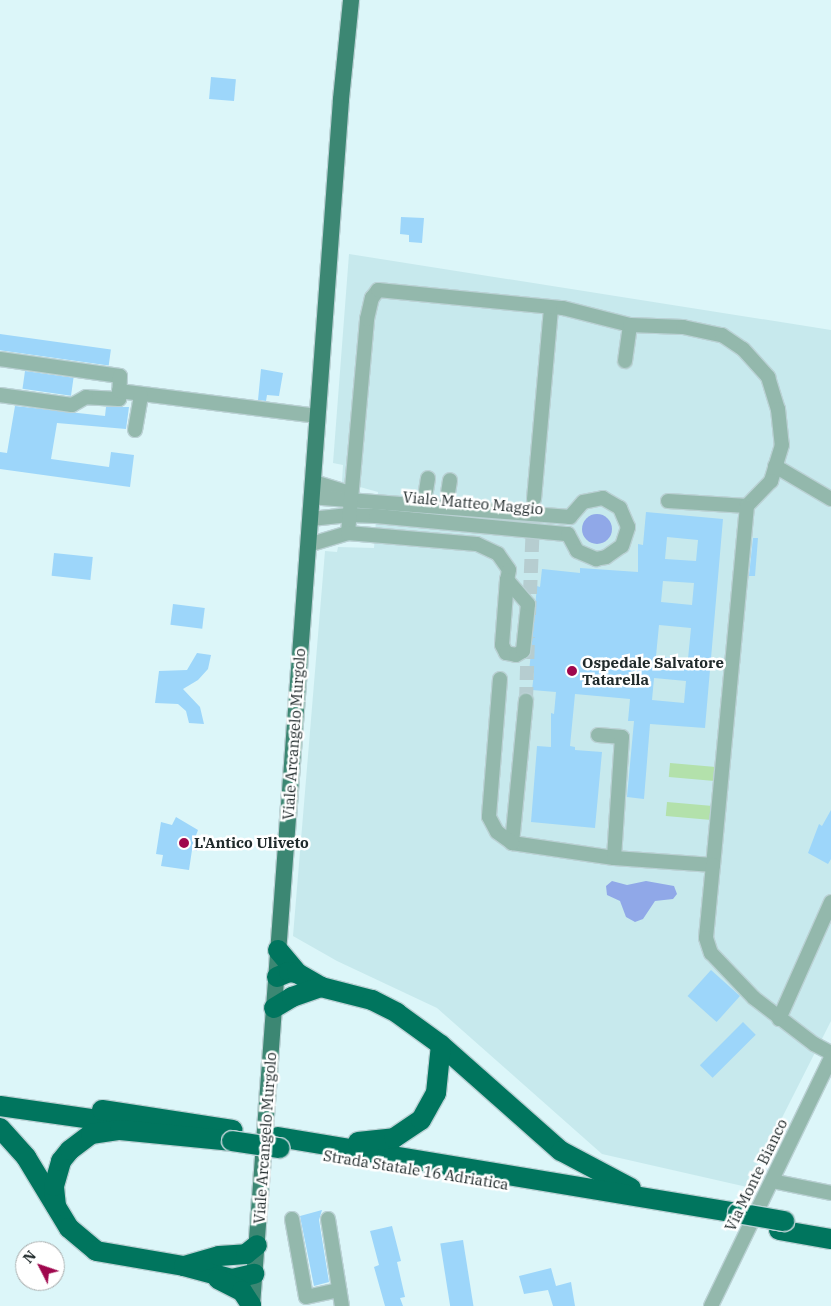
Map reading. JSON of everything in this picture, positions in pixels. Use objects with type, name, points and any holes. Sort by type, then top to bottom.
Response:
[{"type":"highway","points":[[278,950],[297,973],[314,989]]},
{"type":"highway","points":[[277,977],[289,972],[297,973]]},
{"type":"highway","points":[[277,977],[314,989],[372,1000],[397,1013],[441,1045],[561,1151],[647,1196]]},
{"type":"highway","points":[[274,1008],[314,989]]},
{"type":"highway","points":[[283,1141],[377,1141],[408,1131],[430,1108],[436,1092],[441,1045]]},
{"type":"highway","name":"Strada Statale 16 Adriatica","points":[[0,1098],[232,1135]]},
{"type":"highway","name":"Strada Statale 16 Adriatica","points":[[0,1106],[283,1141],[647,1196],[735,1218]]},
{"type":"highway","points":[[0,1128],[26,1157],[58,1213],[70,1228],[96,1251],[184,1266],[232,1279],[254,1274]]},
{"type":"highway","points":[[58,1213],[54,1186],[56,1173],[70,1150],[91,1134],[120,1130],[232,1135]]},
{"type":"highway","name":"Strada Statale 16 Adriatica","points":[[283,1141],[782,1226],[831,1239]]},
{"type":"highway","name":"Strada Statale 16 Adriatica","points":[[782,1226],[831,1229]]},
{"type":"highway","points":[[184,1266],[246,1254],[257,1245]]},
{"type":"highway","points":[[228,1256],[254,1274]]},
{"type":"highway","points":[[184,1266],[233,1284],[252,1305]]},
{"type":"main road","name":"Viale Arcangelo Murgolo","points":[[252,1305],[311,519],[329,252],[351,0]]},
{"type":"street","points":[[348,533],[367,319],[372,298],[378,290],[551,309],[563,308],[630,325],[684,327],[722,335],[742,349],[768,377],[778,409],[782,445],[771,481],[747,506],[713,833],[713,865],[706,938],[711,953],[754,998],[779,1019],[831,1053]]},
{"type":"street","points":[[534,499],[551,309]]},
{"type":"street","points":[[625,361],[630,325]]},
{"type":"street","points":[[0,359],[120,376],[118,399],[86,397],[72,405],[0,394]]},
{"type":"street","points":[[119,392],[318,416]]},
{"type":"street","points":[[135,430],[141,396]]},
{"type":"street","points":[[775,466],[831,500]]},
{"type":"street","points":[[311,519],[349,515],[568,534],[577,551],[596,559],[615,553],[627,537],[628,527],[623,512],[612,502],[603,498],[583,502],[570,517],[436,495],[350,497],[313,489]]},
{"type":"street","name":"Viale Matteo Maggio","points":[[376,510],[436,495],[567,527]]},
{"type":"street","points":[[668,501],[747,506]]},
{"type":"street","points":[[308,545],[348,533],[477,544],[498,554],[508,570],[507,580]]},
{"type":"street","points":[[500,679],[489,817],[497,832],[512,843],[614,858],[713,865]]},
{"type":"street","points":[[512,843],[526,701]]},
{"type":"street","points":[[598,735],[622,737],[614,858]]},
{"type":"street","points":[[779,1019],[831,902]]},
{"type":"street","name":"Via Monte Bianco","points":[[711,1306],[831,1058]]},
{"type":"street","points":[[772,1181],[831,1193]]},
{"type":"street","points":[[292,1219],[306,1297],[339,1290]]},
{"type":"street","points":[[328,1219],[342,1306]]},
{"type":"shaded area","points":[[349,254],[831,330],[831,1021],[747,1187],[602,1154],[437,1008],[337,961],[293,936],[325,551],[337,552],[338,547],[374,548],[378,492],[342,482],[343,465],[333,463]]},
{"type":"green space","points":[[670,763],[716,767],[715,781],[669,777]]},
{"type":"green space","points":[[667,802],[713,806],[712,820],[666,816]]},
{"type":"water","points":[[597,514],[603,515],[611,523],[611,535],[603,543],[597,544],[591,543],[583,535],[582,529],[583,523],[591,515]]},
{"type":"water","points":[[612,881],[627,885],[646,881],[674,886],[677,894],[673,899],[655,901],[643,919],[635,922],[626,917],[620,901],[607,895],[606,886]]},
{"type":"building","points":[[211,77],[236,79],[234,101],[209,99]]},
{"type":"building","points":[[401,217],[424,218],[422,243],[409,242],[409,235],[400,234]]},
{"type":"building","points":[[0,334],[111,350],[109,365],[0,350]]},
{"type":"building","points":[[261,369],[283,373],[279,396],[267,395],[266,401],[258,400]]},
{"type":"building","points":[[25,371],[74,378],[71,396],[22,389]]},
{"type":"building","points":[[15,406],[105,416],[106,407],[129,407],[126,429],[57,423],[51,459],[109,467],[111,452],[134,455],[130,487],[0,469],[0,452],[7,453]]},
{"type":"building","name":"Ospedale Salvatore Tatarella","points":[[646,512],[723,519],[705,728],[650,724],[644,799],[627,797],[634,721],[628,721],[630,699],[575,694],[570,746],[575,747],[575,750],[602,752],[595,828],[531,822],[537,746],[551,747],[551,713],[554,714],[556,692],[532,690],[534,673],[529,673],[537,586],[540,587],[542,569],[580,573],[580,568],[638,572],[638,544],[643,545]],"holes":[[[667,537],[698,540],[696,561],[665,559]],[[663,581],[694,583],[692,605],[661,602]],[[659,625],[691,628],[688,659],[656,656]],[[654,678],[686,681],[684,703],[652,700]]]},
{"type":"building","points":[[753,538],[758,538],[755,576],[749,576]]},
{"type":"building","points":[[54,553],[93,557],[90,580],[52,576]]},
{"type":"building","points":[[173,604],[205,608],[202,629],[170,625]]},
{"type":"building","points":[[197,653],[211,655],[208,669],[198,680],[183,689],[200,707],[204,724],[189,723],[186,711],[178,704],[155,703],[159,671],[187,670]]},
{"type":"building","points":[[831,810],[831,859],[828,864],[808,853],[819,824],[822,826]]},
{"type":"building","points":[[176,817],[198,830],[195,838],[199,838],[197,851],[192,850],[189,870],[161,866],[163,855],[156,854],[161,822],[172,825]]},
{"type":"building","points":[[711,970],[740,996],[717,1022],[688,996]]},
{"type":"building","points":[[743,1022],[756,1035],[713,1078],[700,1065]]},
{"type":"building","points":[[322,1210],[319,1220],[329,1282],[314,1286],[300,1216]]},
{"type":"building","points":[[392,1226],[401,1261],[397,1262],[405,1297],[400,1298],[403,1306],[385,1306],[374,1267],[379,1265],[370,1231]]},
{"type":"building","points":[[463,1240],[473,1306],[450,1306],[440,1244]]},
{"type":"building","points":[[551,1268],[556,1286],[571,1282],[575,1306],[553,1306],[548,1290],[524,1294],[519,1276]]},
{"type":"tunnel","points":[[529,615],[534,499]]},
{"type":"tunnel","points":[[526,701],[528,637]]},
{"type":"place","name":"Ospedale Salvatore Tatarella","points":[[572,671]]},
{"type":"place","name":"L'Antico Uliveto","points":[[184,843]]}]
